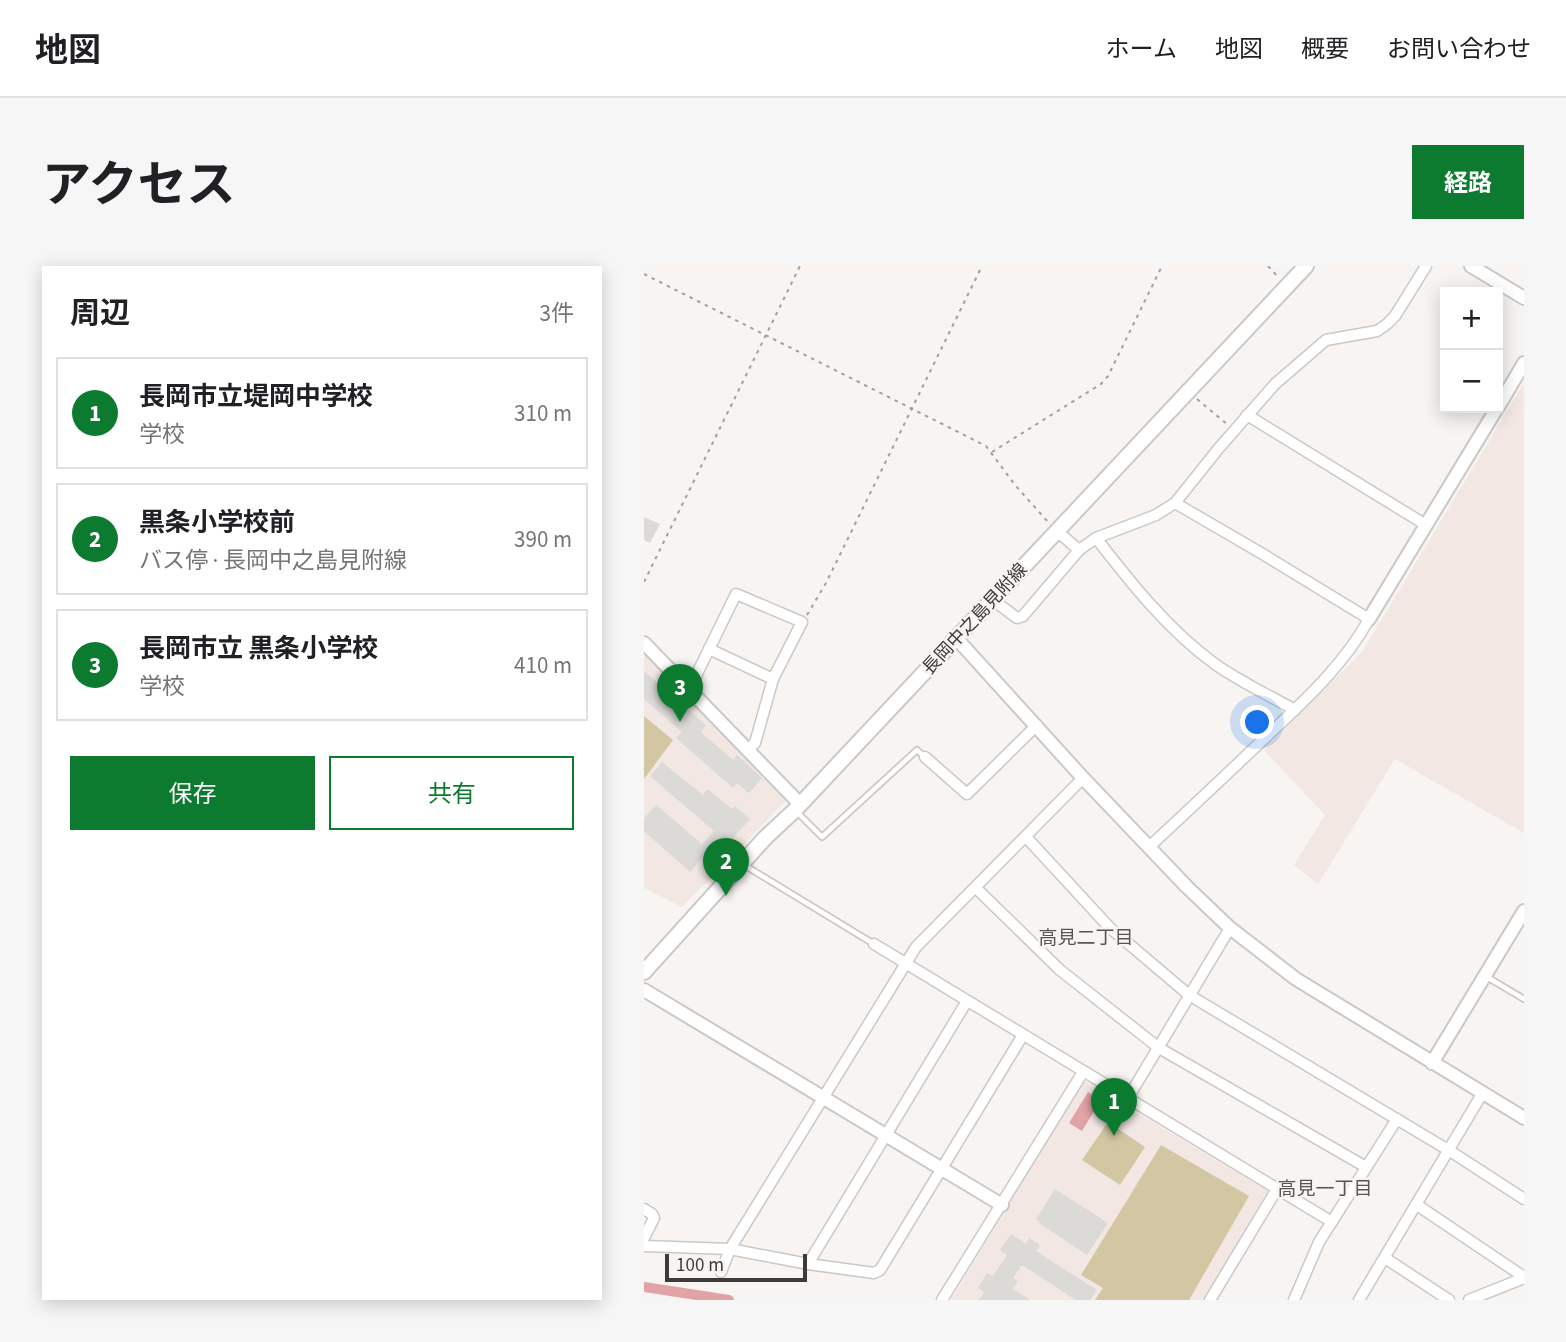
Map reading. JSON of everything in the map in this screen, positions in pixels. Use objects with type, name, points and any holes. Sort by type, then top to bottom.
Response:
[{"type":"main road","name":"長岡中之島見附線","points":[[644,972],[765,838],[798,807],[957,639],[1306,266]]},
{"type":"street","points":[[993,600],[1017,618],[1023,616],[1079,550],[1096,538],[1156,515],[1175,503],[1275,384],[1326,340],[1377,331],[1387,324],[1395,316],[1426,266]]},
{"type":"street","points":[[1471,266],[1524,298]]},
{"type":"street","points":[[1503,397],[1524,363]]},
{"type":"street","points":[[1149,847],[1295,710],[1344,656],[1369,620],[1493,413]]},
{"type":"street","points":[[1247,415],[1426,525]]},
{"type":"street","points":[[1175,503],[1369,620]]},
{"type":"street","points":[[1057,531],[1079,550]]},
{"type":"street","points":[[1096,538],[1133,585],[1191,645],[1217,666],[1295,710]]},
{"type":"street","points":[[688,690],[736,594],[802,622],[773,679],[755,743],[748,750]]},
{"type":"street","points":[[957,639],[1083,778],[1230,928],[1296,979],[1524,1118]]},
{"type":"street","points":[[644,643],[748,750],[798,807]]},
{"type":"street","points":[[709,649],[773,679]]},
{"type":"street","points":[[925,757],[967,794],[1037,725]]},
{"type":"street","points":[[721,1272],[730,1249],[916,947],[1083,778]]},
{"type":"street","points":[[1026,838],[1110,928],[1189,995],[1450,1151],[1524,1199]]},
{"type":"street","points":[[976,888],[1060,970],[1159,1048],[1366,1167]]},
{"type":"street","points":[[1432,1063],[1524,911]]},
{"type":"street","points":[[1128,1098],[1230,928]]},
{"type":"street","points":[[874,944],[1332,1222]]},
{"type":"street","points":[[644,990],[1002,1205]]},
{"type":"street","points":[[808,1264],[967,1001]]},
{"type":"street","points":[[644,1246],[730,1249],[808,1264],[874,1273],[880,1270],[1023,1035]]},
{"type":"street","points":[[942,1300],[1083,1072]]},
{"type":"street","points":[[1359,1300],[1482,1094]]},
{"type":"street","points":[[1294,1300],[1303,1274],[1332,1222],[1397,1119]]},
{"type":"street","points":[[1210,1300],[1277,1189]]},
{"type":"street","points":[[1417,1205],[1524,1278]]},
{"type":"street","points":[[644,1209],[652,1214],[654,1219],[644,1238]]},
{"type":"street","points":[[1385,1258],[1449,1300]]},
{"type":"street","points":[[1469,1300],[1524,1278]]},
{"type":"lane","points":[[798,807],[822,837],[917,750],[925,757]]},
{"type":"lane","points":[[743,864],[874,944]]},
{"type":"lane","points":[[1486,977],[1524,999]]},
{"type":"path","points":[[644,582],[800,266]]},
{"type":"path","points":[[802,622],[826,583],[982,266]]},
{"type":"path","points":[[991,453],[1101,384],[1108,376],[1162,266]]},
{"type":"path","points":[[1268,266],[1287,286]]},
{"type":"path","points":[[644,274],[986,446],[1015,485],[1057,531]]},
{"type":"path","points":[[1188,392],[1235,430]]},
{"type":"shaded area","points":[[1524,383],[1524,833],[1395,759],[1318,884],[1294,865],[1325,815],[1264,750],[1362,652]]},
{"type":"shaded area","points":[[644,649],[787,795],[786,801],[682,907],[644,888]]},
{"type":"shaded area","points":[[644,716],[673,740],[644,779]]},
{"type":"shaded area","points":[[1084,1081],[1268,1191],[1205,1300],[951,1300]]},
{"type":"shaded area","points":[[1088,1092],[1101,1100],[1082,1131],[1069,1123]]},
{"type":"shaded area","points":[[1108,1122],[1145,1147],[1120,1185],[1082,1160]]},
{"type":"shaded area","points":[[1161,1145],[1249,1196],[1189,1300],[1095,1300],[1103,1288],[1081,1275]]},
{"type":"building","points":[[644,517],[660,524],[650,543],[644,540]]},
{"type":"building","points":[[644,671],[706,725],[701,732],[733,760],[737,755],[762,778],[749,793],[737,783],[733,788],[676,738],[682,732],[644,699]]},
{"type":"building","points":[[662,762],[703,795],[708,789],[732,809],[735,806],[750,819],[727,845],[718,840],[690,872],[644,831],[644,818],[656,805],[702,844],[714,831],[650,776]]},
{"type":"building","points":[[1055,1189],[1108,1223],[1087,1255],[1036,1219]]},
{"type":"building","points":[[1011,1234],[1026,1244],[1029,1238],[1040,1245],[1036,1251],[1097,1290],[1090,1300],[1076,1300],[1022,1265],[1013,1278],[1018,1281],[1013,1289],[1030,1300],[979,1300],[984,1292],[978,1288],[987,1273],[993,1276],[1007,1255],[1000,1250]]},
{"type":"waterway","points":[[644,1287],[729,1300]]},
{"type":"place","name":"長岡市立 黒条小学校","points":[[680,722]]},
{"type":"place","name":"黒条小学校前","points":[[726,896]]},
{"type":"place","name":"長岡市立堤岡中学校","points":[[1114,1136]]},
{"type":"district","name":"高見二丁目","points":[[1086,938]]},
{"type":"district","name":"高見一丁目","points":[[1325,1189]]}]
